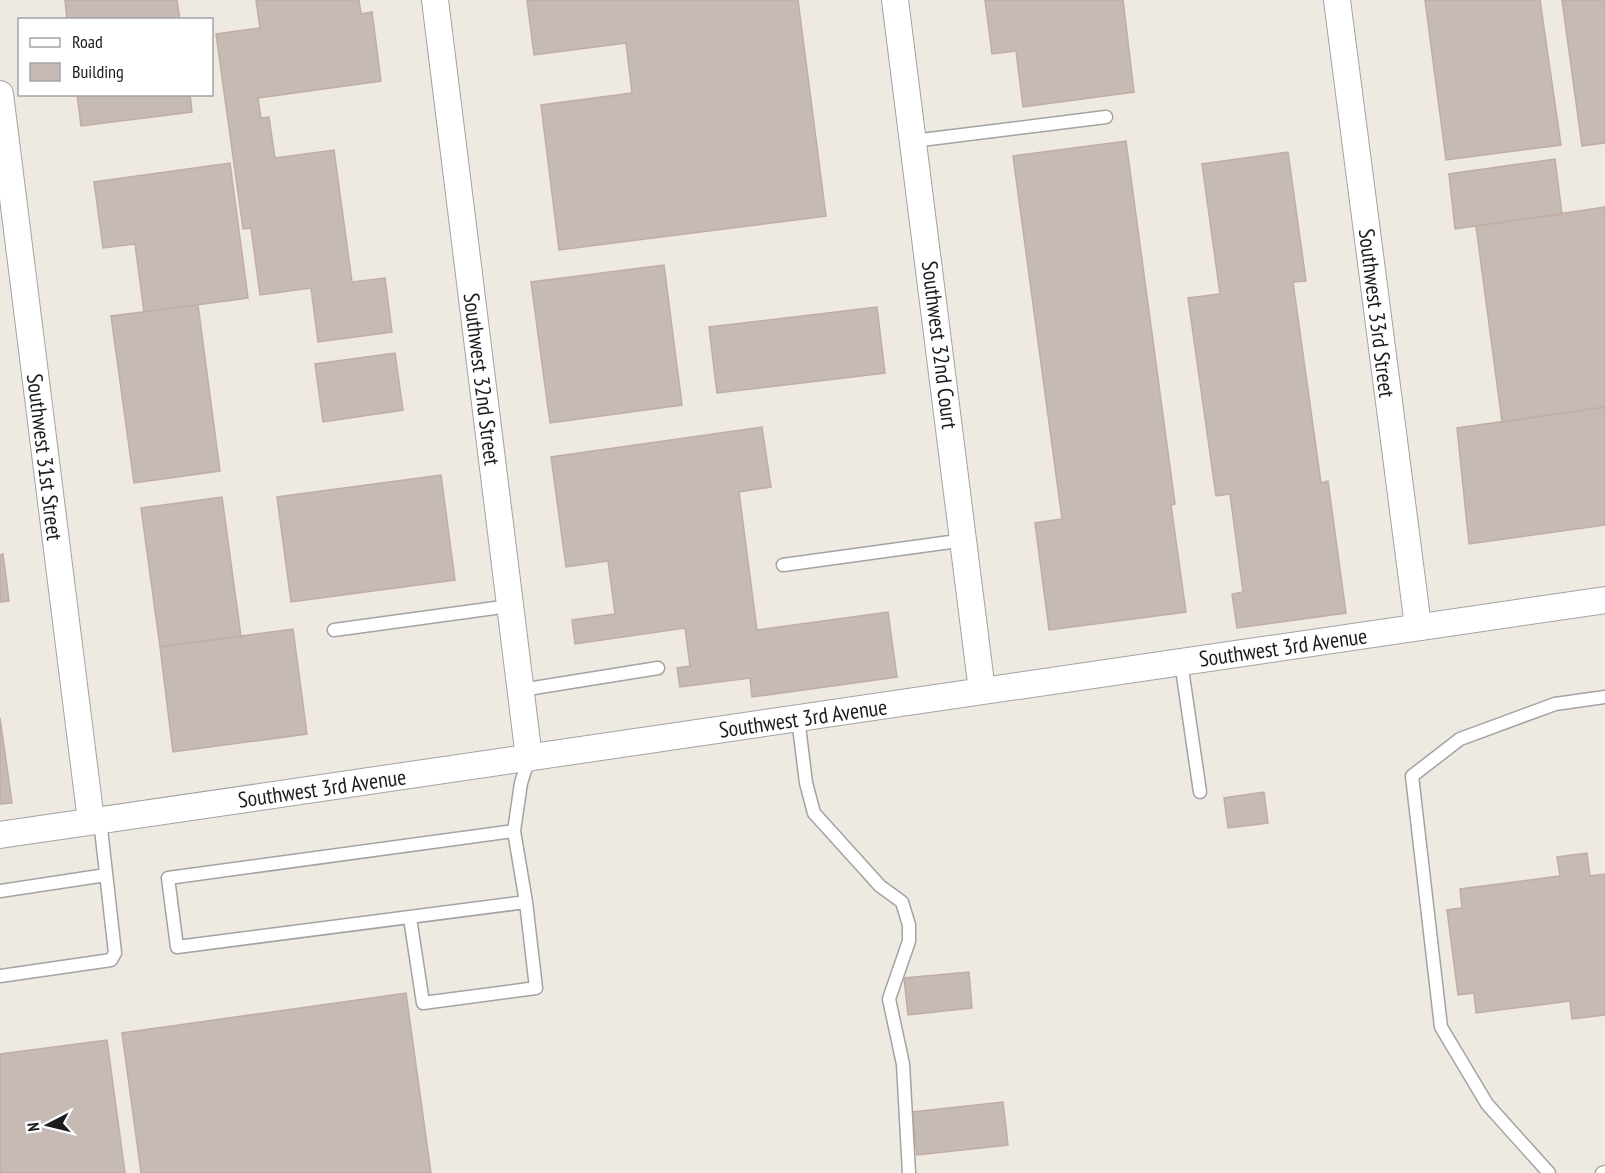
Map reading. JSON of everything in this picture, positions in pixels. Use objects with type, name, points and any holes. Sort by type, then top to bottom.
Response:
[{"type":"street","name":"Southwest 32nd Street","points":[[435,0],[529,758]]},
{"type":"street","name":"Southwest 32nd Court","points":[[895,0],[965,540],[982,691]]},
{"type":"street","name":"Southwest 33rd Street","points":[[1337,0],[1418,626]]},
{"type":"street","name":"Southwest 31st Street","points":[[0,94],[5,178],[95,821]]},
{"type":"street","name":"Southwest 3rd Avenue","points":[[0,835],[1605,600]]},
{"type":"lane","points":[[913,141],[1106,117]]},
{"type":"lane","points":[[783,566],[965,540]]},
{"type":"lane","points":[[334,630],[510,606]]},
{"type":"lane","points":[[1181,662],[1200,792]]},
{"type":"lane","points":[[521,690],[658,668]]},
{"type":"lane","points":[[1550,1173],[1487,1104],[1442,1027],[1412,776],[1460,739],[1555,704],[1605,697]]},
{"type":"lane","points":[[798,718],[806,783],[814,813],[880,886],[902,902],[909,925],[909,941],[889,999],[903,1064],[909,1173]]},
{"type":"lane","points":[[410,918],[423,1003],[536,988],[526,902],[514,831],[521,783],[529,758]]},
{"type":"lane","points":[[0,976],[111,960],[115,953],[106,875],[95,821]]},
{"type":"lane","points":[[514,831],[168,878],[177,947],[526,902]]},
{"type":"lane","points":[[0,891],[106,875]]},
{"type":"building","points":[[65,0],[177,0],[180,18],[67,18]]},
{"type":"building","points":[[256,0],[359,0],[361,14],[372,12],[381,81],[258,98],[261,118],[269,117],[275,158],[334,150],[352,282],[385,278],[392,332],[318,342],[311,288],[260,295],[251,228],[243,229],[216,34],[260,28]]},
{"type":"building","points":[[527,0],[798,0],[826,216],[559,250],[541,105],[632,93],[626,43],[534,55]]},
{"type":"building","points":[[985,0],[1123,0],[1134,92],[1023,107],[1016,51],[992,54]]},
{"type":"building","points":[[1425,0],[1540,0],[1561,145],[1446,160]]},
{"type":"building","points":[[1562,0],[1605,0],[1605,143],[1582,146]]},
{"type":"building","points":[[77,96],[190,96],[192,112],[81,126]]},
{"type":"building","points":[[1126,141],[1175,504],[1171,505],[1186,612],[1049,630],[1035,523],[1062,519],[1013,156]]},
{"type":"building","points":[[1288,152],[1306,281],[1293,282],[1321,483],[1328,481],[1346,613],[1237,628],[1232,594],[1243,592],[1230,494],[1216,496],[1188,298],[1220,294],[1202,164]]},
{"type":"building","points":[[1555,159],[1562,214],[1455,229],[1449,174]]},
{"type":"building","points":[[230,163],[248,298],[144,312],[135,244],[103,248],[94,182]]},
{"type":"building","points":[[1605,207],[1605,407],[1502,422],[1476,226]]},
{"type":"building","points":[[664,265],[682,405],[550,423],[531,282]]},
{"type":"building","points":[[198,305],[220,471],[134,483],[111,316]]},
{"type":"building","points":[[877,307],[885,373],[717,393],[709,327]]},
{"type":"building","points":[[395,353],[403,410],[323,422],[315,364]]},
{"type":"building","points":[[1605,407],[1605,525],[1469,544],[1457,428]]},
{"type":"building","points":[[762,427],[771,487],[739,492],[757,630],[888,612],[897,677],[752,697],[750,678],[680,687],[677,668],[690,666],[685,628],[575,644],[572,620],[615,614],[608,561],[566,567],[551,457]]},
{"type":"building","points":[[441,475],[455,580],[291,602],[277,497]]},
{"type":"building","points":[[222,497],[241,636],[160,647],[141,508]]},
{"type":"building","points":[[3,554],[9,601],[0,602],[0,555]]},
{"type":"building","points":[[293,629],[307,734],[173,752],[160,647]]},
{"type":"building","points":[[0,718],[12,803],[0,804]]},
{"type":"building","points":[[1264,792],[1268,823],[1228,828],[1224,798]]},
{"type":"building","points":[[1587,853],[1590,876],[1605,874],[1605,1015],[1572,1019],[1570,1001],[1476,1013],[1474,993],[1458,995],[1447,910],[1462,908],[1460,889],[1560,876],[1557,857]]},
{"type":"building","points":[[969,972],[972,1008],[908,1015],[904,978]]},
{"type":"building","points":[[406,993],[431,1173],[141,1173],[122,1033]]},
{"type":"building","points":[[107,1040],[125,1173],[0,1173],[0,1054]]},
{"type":"building","points":[[1003,1102],[1008,1145],[917,1155],[912,1112]]}]
